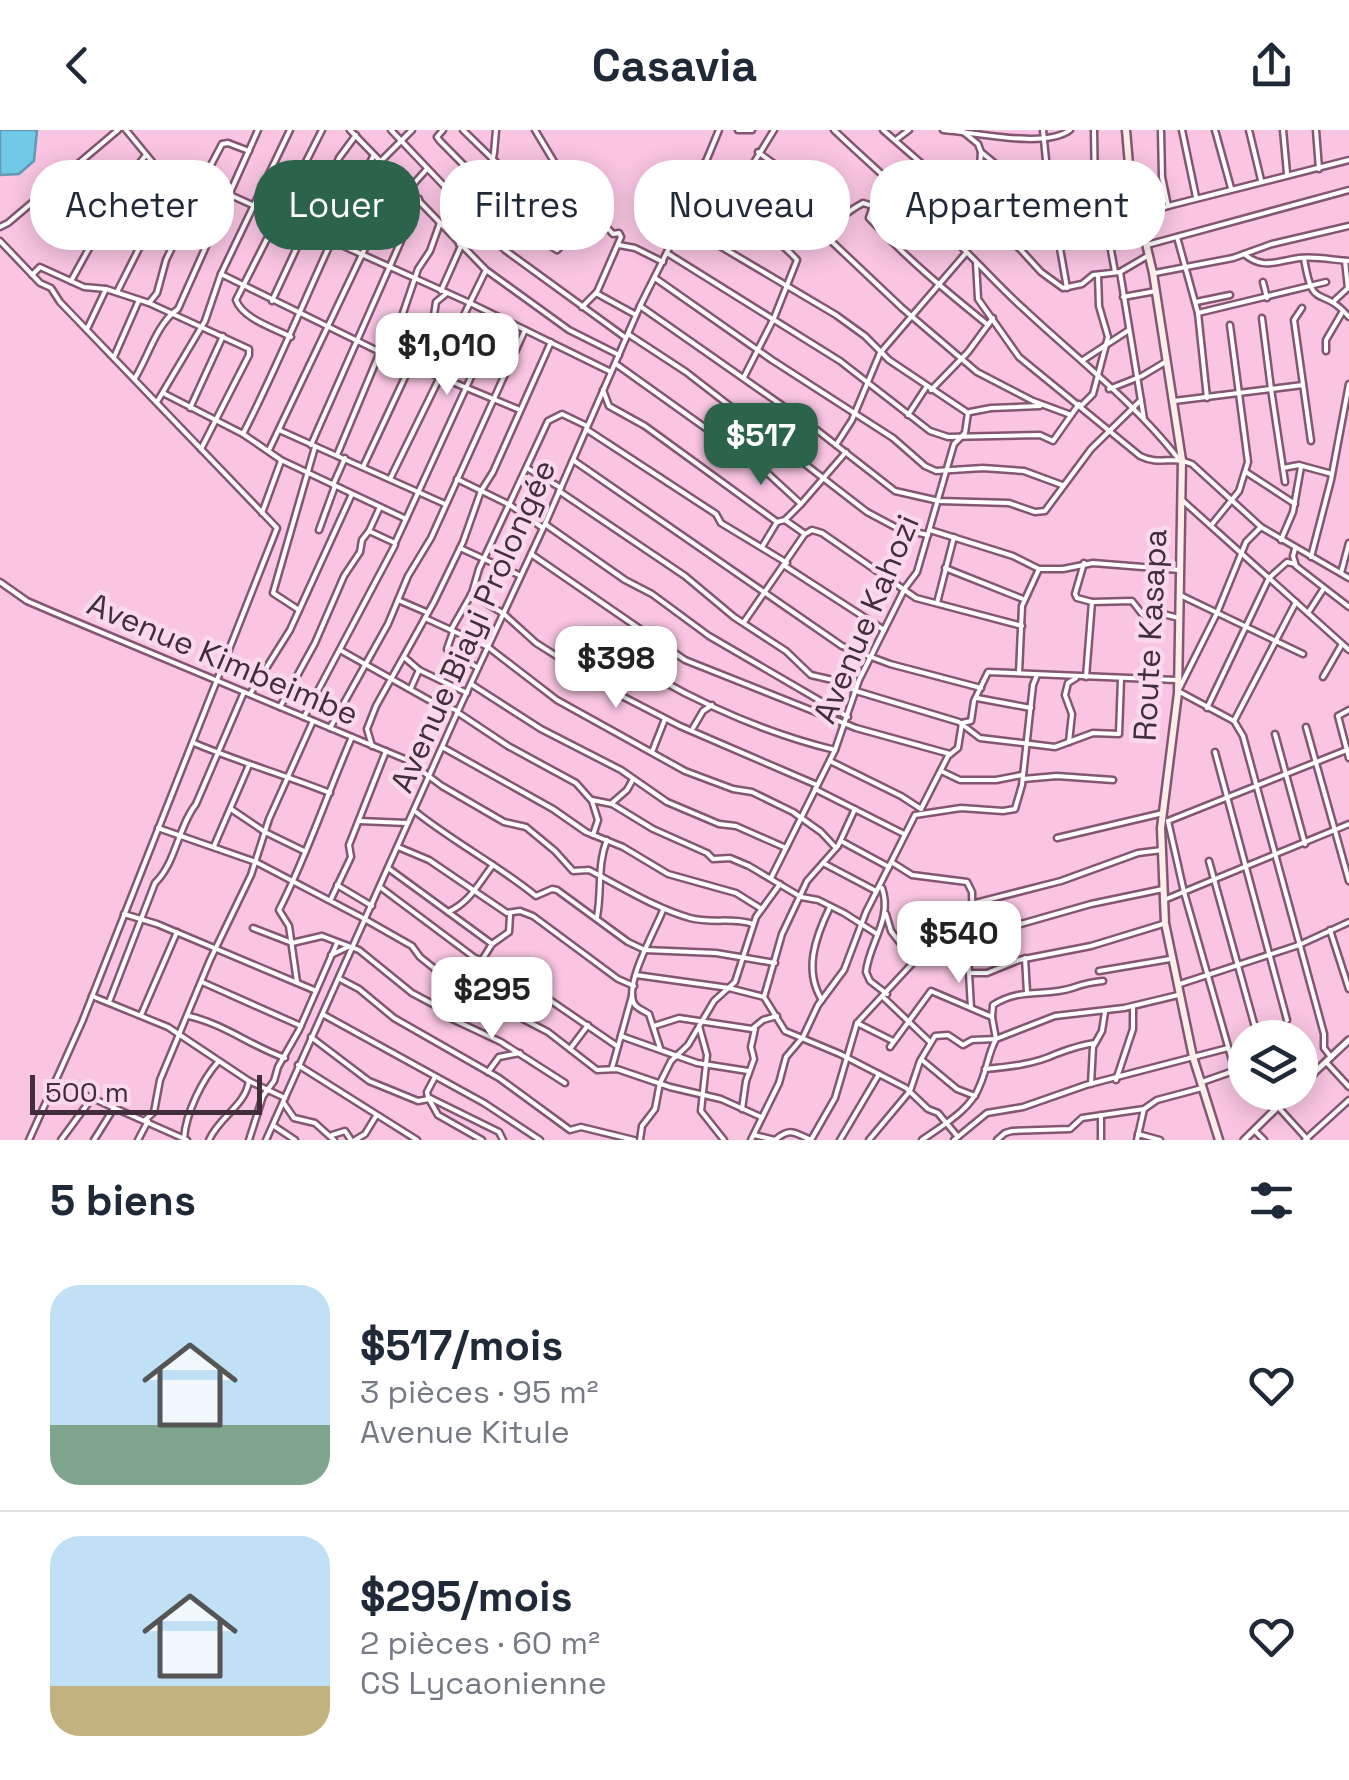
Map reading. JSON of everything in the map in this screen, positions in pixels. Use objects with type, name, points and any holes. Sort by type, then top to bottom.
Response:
[{"type":"main road","name":"Route Kasapa","points":[[1126,130],[1129,160]]},
{"type":"main road","name":"Route Kasapa","points":[[1148,250],[1174,400],[1182,500],[1178,691],[1162,813],[1165,923],[1192,1057],[1219,1140]]},
{"type":"street","points":[[83,160],[118,130]]},
{"type":"street","points":[[126,130],[150,160]]},
{"type":"street","points":[[234,182],[258,130]]},
{"type":"street","points":[[276,160],[290,130]]},
{"type":"street","points":[[307,160],[322,130]]},
{"type":"street","points":[[350,130],[378,160]]},
{"type":"street","points":[[391,130],[440,184]]},
{"type":"street","points":[[382,160],[412,130]]},
{"type":"street","points":[[443,130],[438,136],[440,141],[459,160]]},
{"type":"street","points":[[463,130],[493,160]]},
{"type":"street","points":[[493,160],[496,130]]},
{"type":"street","points":[[536,130],[568,185],[613,234],[621,236],[596,293],[582,307]]},
{"type":"street","name":"Avenue Biayi Prolongée","points":[[706,160],[719,130]]},
{"type":"street","points":[[738,130],[752,130]]},
{"type":"street","points":[[754,160],[774,130]]},
{"type":"street","points":[[834,130],[870,163]]},
{"type":"street","points":[[883,130],[918,160]]},
{"type":"street","points":[[896,140],[909,130]]},
{"type":"street","points":[[943,130],[1019,138],[1059,137],[1070,130]]},
{"type":"street","points":[[1043,130],[1046,160]]},
{"type":"street","points":[[1094,130],[1095,194],[1118,272],[1144,420]]},
{"type":"street","points":[[1161,130],[1162,177],[1168,206]]},
{"type":"street","points":[[1182,130],[1196,197]]},
{"type":"street","points":[[1215,130],[1230,188]]},
{"type":"street","points":[[1249,130],[1261,180]]},
{"type":"street","points":[[1283,130],[1288,174]]},
{"type":"street","points":[[1316,130],[1319,169]]},
{"type":"street","points":[[962,132],[979,146],[980,160]]},
{"type":"street","points":[[338,160],[356,135]]},
{"type":"street","points":[[214,160],[222,144],[249,151]]},
{"type":"street","points":[[758,152],[768,160]]},
{"type":"street","points":[[981,152],[990,160]]},
{"type":"street","points":[[141,160],[146,155]]},
{"type":"street","points":[[372,160],[374,155]]},
{"type":"street","points":[[1165,207],[1349,160]]},
{"type":"street","points":[[420,177],[426,170]]},
{"type":"street","points":[[1165,240],[1349,190]]},
{"type":"street","points":[[157,402],[206,317],[220,274],[254,206],[234,197]]},
{"type":"street","points":[[337,455],[380,352],[400,322],[440,223],[420,200]]},
{"type":"street","points":[[0,227],[30,203]]},
{"type":"street","points":[[1153,273],[1349,226]]},
{"type":"street","points":[[1176,237],[1196,302],[1207,398]]},
{"type":"street","points":[[0,242],[32,275],[51,288],[276,526],[92,996],[29,1140]]},
{"type":"street","points":[[619,245],[636,248],[663,262]]},
{"type":"street","points":[[71,282],[89,250]]},
{"type":"street","points":[[117,292],[138,250]]},
{"type":"street","points":[[149,303],[158,291],[171,250]]},
{"type":"street","points":[[135,378],[161,324],[173,314],[205,250]]},
{"type":"street","points":[[262,250],[236,300],[238,307],[291,337]]},
{"type":"street","points":[[272,301],[296,250]]},
{"type":"street","points":[[243,434],[291,337],[327,250]]},
{"type":"street","points":[[351,250],[611,372]]},
{"type":"street","points":[[268,450],[361,250]]},
{"type":"street","points":[[299,610],[273,593],[313,446],[397,250]]},
{"type":"street","points":[[363,466],[434,315],[458,250]]},
{"type":"street","points":[[465,250],[486,270],[569,330],[619,355]]},
{"type":"street","points":[[506,250],[582,307],[686,372],[888,525],[954,537],[1013,556],[1039,569],[1063,569],[1084,563],[1180,570]]},
{"type":"street","name":"Avenue Biayi Prolongée","points":[[266,1140],[640,306],[669,250]]},
{"type":"street","points":[[725,250],[850,324],[880,353],[968,413],[1044,406]]},
{"type":"street","points":[[744,377],[798,260],[789,250]]},
{"type":"street","points":[[840,250],[961,360],[991,381],[1071,415]]},
{"type":"street","points":[[901,250],[938,286],[988,325]]},
{"type":"street","points":[[962,250],[1165,439],[1180,459],[1199,470],[1261,527],[1349,578]]},
{"type":"street","points":[[1018,250],[1066,288]]},
{"type":"street","points":[[1060,250],[1066,288]]},
{"type":"street","points":[[667,254],[774,318],[868,382],[908,415],[940,435],[959,437],[1040,435],[1053,441],[1071,415],[1093,394],[1108,337],[1099,306],[1098,275]]},
{"type":"street","points":[[836,445],[880,353],[966,254]]},
{"type":"street","points":[[1244,254],[1267,264],[1304,258],[1347,261],[1347,290],[1334,301]]},
{"type":"street","points":[[1066,288],[1098,275],[1118,272],[1149,255]]},
{"type":"street","points":[[1304,258],[1309,288],[1316,297],[1334,301],[1349,317]]},
{"type":"street","points":[[976,262],[978,299],[1024,362],[1151,461],[1180,459]]},
{"type":"street","points":[[32,275],[40,268],[84,287],[106,289],[149,303],[250,352],[201,449]]},
{"type":"street","points":[[390,479],[462,332],[470,303],[486,270]]},
{"type":"street","points":[[220,274],[380,352],[520,410]]},
{"type":"street","points":[[655,278],[855,412],[906,448],[924,466],[948,471],[1024,470],[1064,486]]},
{"type":"street","points":[[1264,282],[1268,298]]},
{"type":"street","points":[[1198,313],[1326,282]]},
{"type":"street","points":[[87,329],[106,289]]},
{"type":"street","points":[[1123,296],[1156,291]]},
{"type":"street","points":[[596,293],[636,315]]},
{"type":"street","points":[[1196,302],[1230,295]]},
{"type":"street","points":[[114,357],[139,300]]},
{"type":"street","points":[[640,306],[744,377],[895,491],[939,501],[1009,503],[1041,512],[1091,449],[1141,400]]},
{"type":"street","points":[[1302,308],[1294,320],[1310,441]]},
{"type":"street","points":[[1326,352],[1326,340],[1343,310]]},
{"type":"street","points":[[304,718],[395,544],[498,318]]},
{"type":"street","points":[[908,415],[929,388],[961,360],[994,318]]},
{"type":"street","points":[[1262,318],[1285,482]]},
{"type":"street","points":[[1212,524],[1232,502],[1246,472],[1248,455],[1230,325]]},
{"type":"street","points":[[330,728],[366,664],[405,580],[422,557],[525,330]]},
{"type":"street","points":[[1081,362],[1128,330]]},
{"type":"street","points":[[190,408],[223,336]]},
{"type":"street","points":[[372,746],[368,724],[460,548],[481,492],[551,342]]},
{"type":"street","points":[[1109,388],[1167,361]]},
{"type":"street","points":[[615,364],[763,469],[801,504]]},
{"type":"street","points":[[1174,400],[1304,384]]},
{"type":"street","points":[[1311,557],[1333,474],[1349,384]]},
{"type":"street","points":[[603,390],[610,406],[645,426],[778,522]]},
{"type":"street","points":[[163,393],[243,434],[281,460],[406,519]]},
{"type":"street","name":"Avenue Kahozi","points":[[771,878],[830,761],[856,690],[884,630],[916,572],[954,444],[964,433],[968,413]]},
{"type":"street","points":[[478,668],[447,648],[452,631],[551,418],[562,414],[640,461],[716,514],[721,524],[884,630]]},
{"type":"street","points":[[279,430],[445,504]]},
{"type":"street","points":[[762,548],[778,522],[801,504],[846,452]]},
{"type":"street","points":[[319,530],[345,458]]},
{"type":"street","points":[[262,513],[281,460]]},
{"type":"street","points":[[573,460],[842,646],[871,658],[981,688]]},
{"type":"street","points":[[1283,468],[1301,466],[1333,474]]},
{"type":"street","points":[[1280,540],[1295,504],[1301,466]]},
{"type":"street","points":[[526,468],[686,576],[722,608],[786,650],[811,675],[962,723],[980,738],[1055,746],[1093,733],[1119,734],[1122,679]]},
{"type":"street","points":[[1246,472],[1295,504]]},
{"type":"street","points":[[457,479],[544,526],[847,721]]},
{"type":"street","points":[[109,1002],[178,836],[205,786],[216,752],[247,693],[299,610],[352,494]]},
{"type":"street","points":[[1182,500],[1346,646],[1322,677]]},
{"type":"street","points":[[280,707],[380,507]]},
{"type":"street","points":[[785,520],[805,534]]},
{"type":"street","points":[[1261,527],[1248,538],[1217,613],[1178,691],[1234,721],[1244,736],[1323,1028],[1324,1048],[1349,1087]]},
{"type":"street","points":[[744,622],[805,534],[812,530],[916,598],[1022,626]]},
{"type":"street","points":[[369,532],[395,544]]},
{"type":"street","points":[[937,603],[954,537]]},
{"type":"street","points":[[1341,573],[1349,542]]},
{"type":"street","points":[[460,548],[521,576]]},
{"type":"street","points":[[1295,564],[1296,549]]},
{"type":"street","points":[[531,554],[685,660],[847,721],[950,754]]},
{"type":"street","points":[[1207,708],[1269,578],[1287,562],[1295,564],[1349,607]]},
{"type":"street","points":[[1084,563],[1075,594],[1078,598],[1092,602],[1132,601],[1142,615],[1179,618]]},
{"type":"street","points":[[945,568],[1023,600]]},
{"type":"street","points":[[1018,673],[1023,600],[1039,569]]},
{"type":"street","name":"Avenue Kimbeimbe","points":[[0,582],[27,600],[386,751],[504,822],[526,828],[573,871],[586,869],[664,908],[709,922],[725,919],[753,924]]},
{"type":"street","points":[[1308,613],[1324,588]]},
{"type":"street","points":[[471,594],[504,614],[536,643],[664,719],[816,787],[905,834]]},
{"type":"street","points":[[1180,596],[1302,654]]},
{"type":"street","points":[[398,600],[488,648],[546,693],[652,753],[691,774],[752,792],[800,817],[836,848]]},
{"type":"street","points":[[1086,678],[1092,602]]},
{"type":"street","points":[[1234,721],[1296,602]]},
{"type":"street","points":[[568,663],[601,643],[654,678],[712,705],[835,750]]},
{"type":"street","points":[[340,650],[412,691],[458,711],[508,746],[576,783],[592,800],[598,820],[593,834]]},
{"type":"street","points":[[404,657],[420,670],[466,693]]},
{"type":"street","points":[[412,691],[420,670]]},
{"type":"street","points":[[962,723],[972,721],[976,697],[988,672],[1178,680]]},
{"type":"street","points":[[1037,675],[1016,806],[1012,811],[961,808],[915,814],[844,970],[786,1057],[779,1082],[753,1137],[776,1140],[794,1130],[811,1140],[835,1098],[857,1023],[886,995],[913,960],[930,948],[1092,904],[1163,890]]},
{"type":"street","points":[[1069,742],[1072,714],[1065,693],[1068,683],[1077,678]]},
{"type":"street","points":[[471,684],[591,757],[604,760],[667,802],[786,848]]},
{"type":"street","points":[[976,697],[1031,708]]},
{"type":"street","points":[[692,729],[712,705]]},
{"type":"street","points":[[1349,710],[1338,716],[1349,758]]},
{"type":"street","points":[[652,753],[664,719]]},
{"type":"street","points":[[138,1140],[155,1108],[157,1089],[187,1015],[256,862],[312,721]]},
{"type":"street","points":[[923,811],[940,770],[958,748],[962,723]]},
{"type":"street","points":[[1306,727],[1349,881]]},
{"type":"street","points":[[1275,734],[1304,844]]},
{"type":"street","points":[[297,982],[290,926],[279,912],[352,737]]},
{"type":"street","points":[[192,742],[330,793]]},
{"type":"street","points":[[444,748],[668,874],[736,893],[760,908]]},
{"type":"street","points":[[636,974],[764,997],[784,1031],[846,1056],[910,1091],[938,1112],[956,1138],[987,1113],[1228,1048],[1165,822],[1348,749]]},
{"type":"street","points":[[331,900],[351,857],[349,845],[386,751]]},
{"type":"street","points":[[1215,752],[1286,1020]]},
{"type":"street","points":[[830,761],[923,811]]},
{"type":"street","points":[[214,846],[248,765]]},
{"type":"street","points":[[940,770],[960,780],[996,780],[1008,775],[1113,780]]},
{"type":"street","points":[[612,804],[632,781]]},
{"type":"street","points":[[592,800],[612,804],[640,823],[708,853],[713,859],[730,858],[800,896],[818,900],[877,934]]},
{"type":"street","points":[[231,809],[304,851]]},
{"type":"street","points":[[764,997],[782,934],[800,896],[836,848],[855,809]]},
{"type":"street","points":[[415,811],[536,896],[552,888],[558,890],[628,942],[645,950],[677,949],[776,963]]},
{"type":"street","points":[[1057,838],[1162,813]]},
{"type":"street","points":[[360,821],[407,824]]},
{"type":"street","points":[[1164,900],[1349,824]]},
{"type":"street","points":[[157,828],[256,862],[331,900],[412,946],[428,964],[464,989],[531,1022],[597,1070],[612,1068],[704,1094],[761,1117]]},
{"type":"street","points":[[596,916],[601,876],[598,860],[607,840]]},
{"type":"street","points":[[840,841],[912,875],[967,882],[972,888],[970,1008]]},
{"type":"street","points":[[398,846],[429,860],[510,915]]},
{"type":"street","points":[[971,904],[1061,881],[1138,853],[1162,850]]},
{"type":"street","points":[[1209,860],[1253,1020]]},
{"type":"street","points":[[823,863],[879,889],[886,899],[882,928],[866,976],[930,1042]]},
{"type":"street","points":[[448,912],[465,905],[493,865]]},
{"type":"street","points":[[388,868],[492,944]]},
{"type":"street","points":[[340,979],[360,989],[394,1018],[488,1072],[570,1130],[582,1127],[637,1140],[655,1109],[660,1083],[714,1002],[729,988],[744,958],[760,908],[780,884]]},
{"type":"street","points":[[337,885],[372,906]]},
{"type":"street","points":[[380,888],[482,960],[503,968],[617,1046]]},
{"type":"street","points":[[822,1000],[815,989],[812,950],[830,907]]},
{"type":"street","points":[[612,1068],[636,974],[664,908]]},
{"type":"street","points":[[510,915],[520,911],[533,916],[618,979],[634,986]]},
{"type":"street","points":[[884,912],[891,931],[913,960]]},
{"type":"street","points":[[124,914],[177,932],[316,991]]},
{"type":"street","points":[[464,989],[492,944],[509,932],[510,915]]},
{"type":"street","points":[[1176,985],[1299,945],[1349,922]]},
{"type":"street","points":[[971,973],[986,973],[1025,958],[1078,949],[1165,923]]},
{"type":"street","points":[[253,928],[292,943],[318,936],[362,952],[450,1018],[520,1053],[565,1083]]},
{"type":"street","points":[[1330,930],[1349,989]]},
{"type":"street","points":[[141,1015],[177,932]]},
{"type":"street","points":[[249,1140],[264,1088],[301,1026],[338,943]]},
{"type":"street","points":[[331,956],[350,947]]},
{"type":"street","points":[[1025,958],[1027,992]]},
{"type":"street","points":[[1099,971],[1170,959]]},
{"type":"street","points":[[202,982],[301,1026]]},
{"type":"street","points":[[922,1140],[946,1124],[975,1096],[996,1039],[992,1017],[996,1004],[1027,992],[1103,982]]},
{"type":"street","points":[[857,1023],[892,1044],[931,991],[992,1017]]},
{"type":"street","points":[[632,994],[637,1007],[649,1014],[660,1048]]},
{"type":"street","points":[[869,1140],[910,1091],[921,1059],[935,1036],[948,1035],[963,1045],[972,1040],[988,1041],[1055,1016],[1132,1006],[1178,994]]},
{"type":"street","points":[[92,996],[180,1033],[218,1062],[284,1100],[294,1118],[315,1123],[331,1138],[345,1131],[353,1140],[368,1131],[376,1116]]},
{"type":"street","points":[[1116,1080],[1133,1029],[1132,1006]]},
{"type":"street","points":[[1091,1084],[1090,1062],[1106,1010]]},
{"type":"street","points":[[187,1015],[233,1032],[284,1058]]},
{"type":"street","points":[[322,1015],[356,1030],[540,1140]]},
{"type":"street","points":[[742,1108],[754,1059],[751,1048],[755,1029],[763,1020],[777,1016]]},
{"type":"street","points":[[652,1026],[679,1018],[755,1029]]},
{"type":"street","points":[[700,1024],[706,1046],[702,1114],[724,1140]]},
{"type":"street","points":[[570,1049],[588,1025]]},
{"type":"street","points":[[621,1036],[706,1065],[748,1071]]},
{"type":"street","points":[[310,1037],[369,1080],[418,1101],[429,1098],[450,1106],[499,1132],[504,1140]]},
{"type":"street","points":[[1318,1069],[1349,1040]]},
{"type":"street","points":[[988,1041],[988,1054]]},
{"type":"street","points":[[984,1069],[1023,1064],[1059,1054],[1066,1048],[1094,1043]]},
{"type":"street","points":[[488,1072],[499,1058],[520,1053]]},
{"type":"street","points":[[921,1059],[957,1090],[975,1096]]},
{"type":"street","points":[[83,1094],[185,1139],[188,1118],[218,1062]]},
{"type":"street","points":[[298,1065],[417,1140]]},
{"type":"street","points":[[840,1140],[879,1074]]},
{"type":"street","points":[[998,1140],[1004,1133],[1070,1129],[1079,1119],[1144,1109],[1157,1100],[1228,1074]]},
{"type":"street","points":[[434,1077],[427,1092],[435,1113],[482,1140]]},
{"type":"street","points":[[209,1140],[224,1114],[239,1104],[248,1091],[249,1081]]},
{"type":"street","points":[[248,1091],[264,1088]]},
{"type":"street","points":[[60,1140],[92,1098]]},
{"type":"street","points":[[1278,1110],[1306,1140],[1349,1100]]},
{"type":"street","points":[[442,1118],[450,1106]]},
{"type":"street","points":[[94,1140],[114,1108]]},
{"type":"street","points":[[1144,1109],[1138,1137],[1160,1140]]},
{"type":"street","points":[[1244,1140],[1274,1110]]},
{"type":"street","points":[[1100,1115],[1101,1140]]},
{"type":"street","points":[[274,1126],[295,1140]]},
{"type":"street","points":[[1254,1130],[1264,1140]]},
{"type":"water","points":[[0,130],[37,130],[34,160],[19,174],[0,175]]}]
